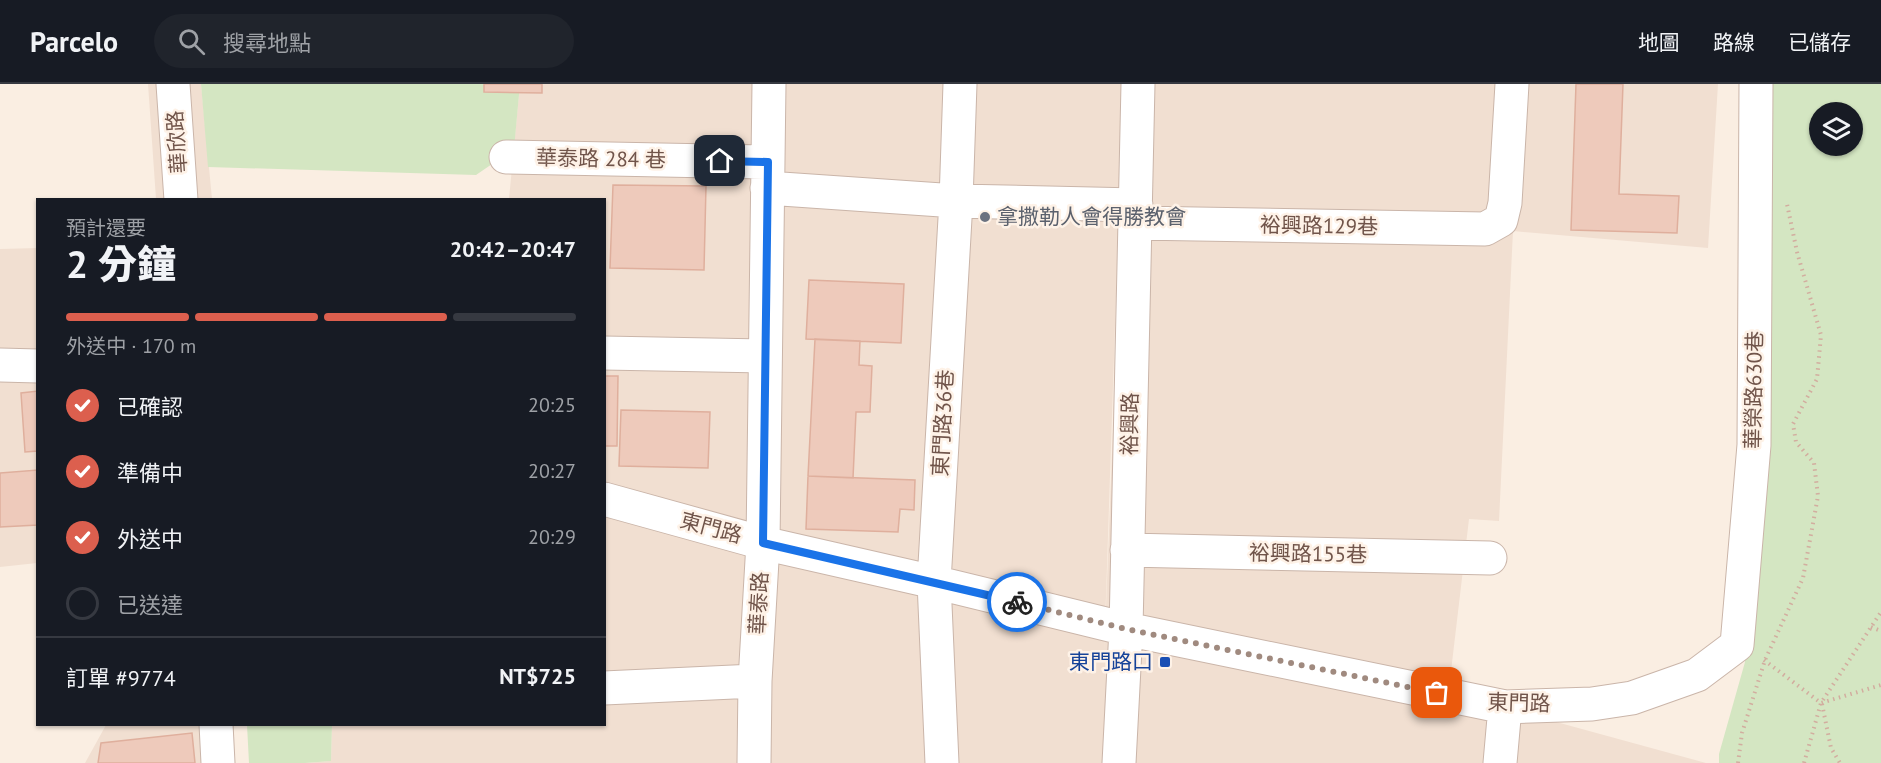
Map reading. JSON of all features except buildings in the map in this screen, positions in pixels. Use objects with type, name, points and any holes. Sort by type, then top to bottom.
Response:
[{"type":"street","name":"華欣路","points":[[173,84],[182,198]]},
{"type":"street","name":"華泰路","points":[[754,763],[755,681],[763,543],[769,84]]},
{"type":"street","name":"東門路36巷","points":[[942,763],[934,582],[956,201],[960,84]]},
{"type":"street","name":"裕興路","points":[[1119,763],[1126,629],[1138,84]]},
{"type":"street","name":"裕興路129巷","points":[[956,201],[1136,214],[1485,230],[1501,220],[1505,203],[1512,84]]},
{"type":"street","name":"華榮路630巷","points":[[1737,645],[1754,445],[1756,84]]},
{"type":"street","name":"華泰路 284 巷","points":[[506,157],[768,175],[956,201]]},
{"type":"street","points":[[606,353],[765,356]]},
{"type":"street","points":[[0,364],[36,366]]},
{"type":"street","name":"東門路","points":[[606,500],[763,543],[1126,629],[1505,707],[1592,704],[1632,698],[1697,675],[1737,645]]},
{"type":"street","name":"裕興路155巷","points":[[1127,549],[1490,558]]},
{"type":"street","points":[[606,688],[755,681]]},
{"type":"street","points":[[1500,763],[1505,707]]},
{"type":"street","points":[[216,726],[218,763]]},
{"type":"path","points":[[1738,763],[1742,733],[1766,660],[1803,578],[1818,496],[1814,463],[1796,442],[1793,424],[1817,379],[1821,335],[1797,252],[1785,193]]},
{"type":"path","points":[[1804,763],[1821,703],[1881,612]]},
{"type":"path","points":[[1871,627],[1881,632]]},
{"type":"path","points":[[1737,645],[1766,660],[1821,703],[1831,748],[1840,763]]},
{"type":"path","points":[[1821,703],[1881,686]]},
{"type":"shaded area","points":[[148,84],[201,84],[212,198],[156,198]]},
{"type":"shaded area","points":[[520,84],[1123,84],[1104,657],[1124,84],[1718,84],[1708,248],[1513,231],[1499,521],[1469,519],[1449,688],[1549,720],[1706,763],[305,763],[331,761],[332,726],[606,726],[606,198],[509,198]]},
{"type":"shaded area","points":[[36,248],[36,563],[0,567],[0,249]]},
{"type":"shaded area","points":[[105,726],[203,726],[207,763],[85,763]]},
{"type":"green space","points":[[201,84],[520,84],[514,149],[476,175],[208,167]]},
{"type":"green space","points":[[1765,84],[1881,84],[1881,763],[1719,763],[1719,754],[1745,662],[1765,291]]},
{"type":"green space","points":[[247,726],[332,726],[331,761],[249,763]]},
{"type":"way so far","points":[[1017,602],[1126,629],[1437,693]]},
{"type":"place","name":"拿撒勒人會得勝教會","points":[[985,217]]},
{"type":"place","name":"東門路口","points":[[1165,662]]},
{"type":"route","points":[[720,161],[768,162],[763,543],[1017,602]]}]
